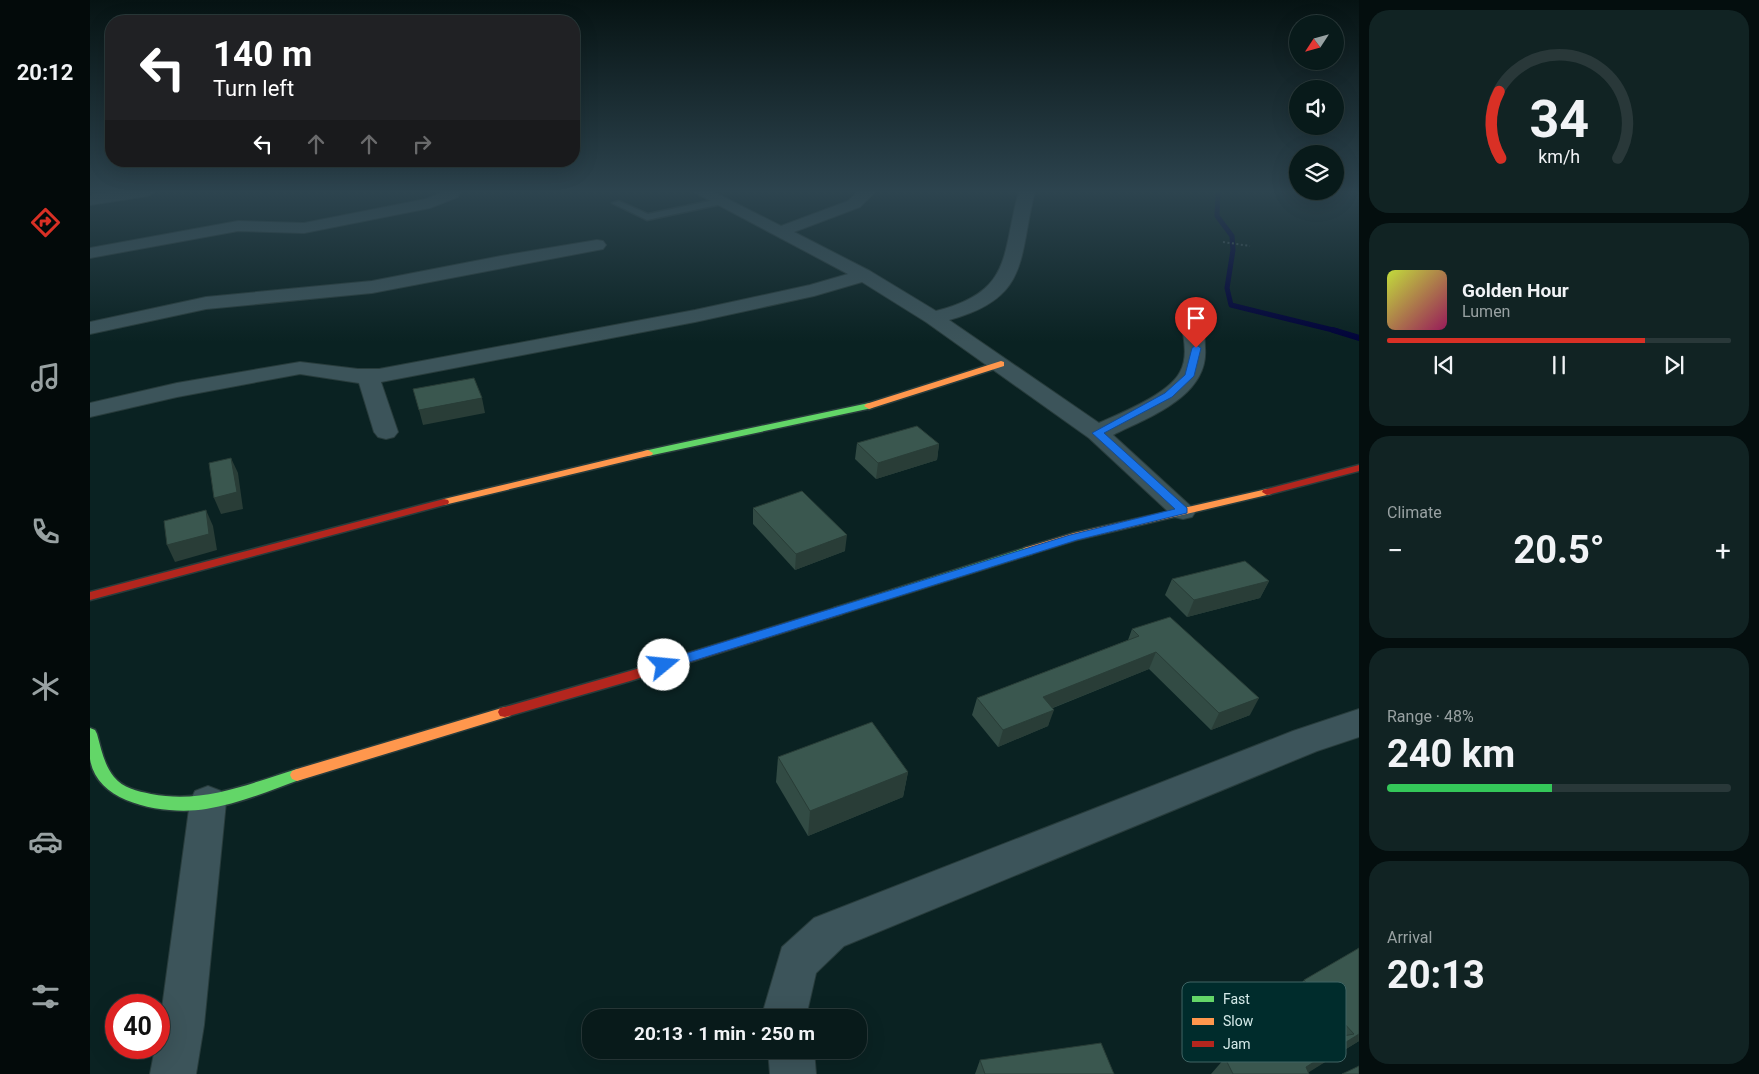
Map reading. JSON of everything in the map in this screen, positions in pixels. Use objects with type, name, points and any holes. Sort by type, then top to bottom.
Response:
[{"type":"street","points":[[90,253],[155,241]]},
{"type":"street","points":[[797,241],[864,275],[933,318],[1001,364],[1097,433],[1183,510]]},
{"type":"street","points":[[933,318],[963,311],[984,301],[1002,281],[1013,260],[1017,241]]},
{"type":"street","points":[[90,328],[206,303],[372,287],[501,261],[597,245]]},
{"type":"street","points":[[90,410],[177,390],[300,368],[368,377],[695,316],[814,290],[864,275]]},
{"type":"street","points":[[1097,433],[1168,395],[1190,376],[1196,348],[1192,326]]},
{"type":"street","points":[[90,596],[397,514],[597,464],[709,438],[791,425],[876,404],[1001,364]]},
{"type":"street","points":[[368,377],[386,432]]},
{"type":"street","points":[[90,734],[95,770],[114,787],[144,798],[183,804],[208,802],[476,720],[648,670],[1074,537],[1287,487],[1359,468]]},
{"type":"street","points":[[786,1009],[797,962],[829,932],[1287,749],[1359,723]]},
{"type":"street","points":[[173,1074],[182,1025],[208,802]]},
{"type":"street","points":[[792,1059],[793,1074]]},
{"type":"path","points":[[1222,242],[1250,246]]},
{"type":"building","points":[[474,378],[482,398],[419,410],[413,389]]},
{"type":"building","points":[[917,426],[939,444],[878,463],[857,443]]},
{"type":"building","points":[[231,458],[237,492],[214,498],[209,463]]},
{"type":"building","points":[[802,491],[847,535],[796,554],[753,508]]},
{"type":"building","points":[[206,510],[209,534],[167,545],[164,521]]},
{"type":"building","points":[[1245,561],[1269,581],[1194,600],[1172,579]]},
{"type":"building","points":[[1170,617],[1259,698],[1219,713],[1156,652],[1043,697],[1054,710],[1003,730],[977,698],[1139,636],[1132,629]]},
{"type":"building","points":[[872,722],[908,772],[810,811],[778,757]]},
{"type":"building","points":[[1359,948],[1359,1034],[1346,1042],[1346,1035],[1354,1034],[1346,1025],[1346,982],[1306,982],[1304,980]]},
{"type":"building","points":[[1101,1043],[1114,1074],[985,1074],[980,1060]]},
{"type":"building","points":[[1227,1062],[1314,1062],[1306,1067],[1309,1074],[1233,1074]]},
{"type":"building","points":[[1359,1066],[1359,1074],[1342,1074]]},
{"type":"waterway","points":[[1232,241],[1233,250],[1227,288],[1231,305],[1333,330]]},
{"type":"waterway","points":[[1333,330],[1359,338]]},
{"type":"traffic: fast","points":[[648,453],[869,406]]},
{"type":"traffic: fast","points":[[838,611],[1028,551]]},
{"type":"traffic: fast","points":[[90,734],[95,754],[110,783],[129,795],[157,802],[186,804],[209,802],[297,775]]},
{"type":"traffic: slow","points":[[869,406],[1001,364]]},
{"type":"traffic: slow","points":[[444,502],[648,453]]},
{"type":"traffic: slow","points":[[1028,551],[1074,537],[1267,492]]},
{"type":"traffic: slow","points":[[297,775],[505,712]]},
{"type":"traffic: jam","points":[[1267,492],[1359,468]]},
{"type":"traffic: jam","points":[[90,596],[444,502]]},
{"type":"traffic: jam","points":[[505,712],[630,676],[838,611]]},
{"type":"route","points":[[664,665],[1074,537],[1183,510],[1097,433],[1141,412],[1168,395],[1190,376],[1196,348]]}]
